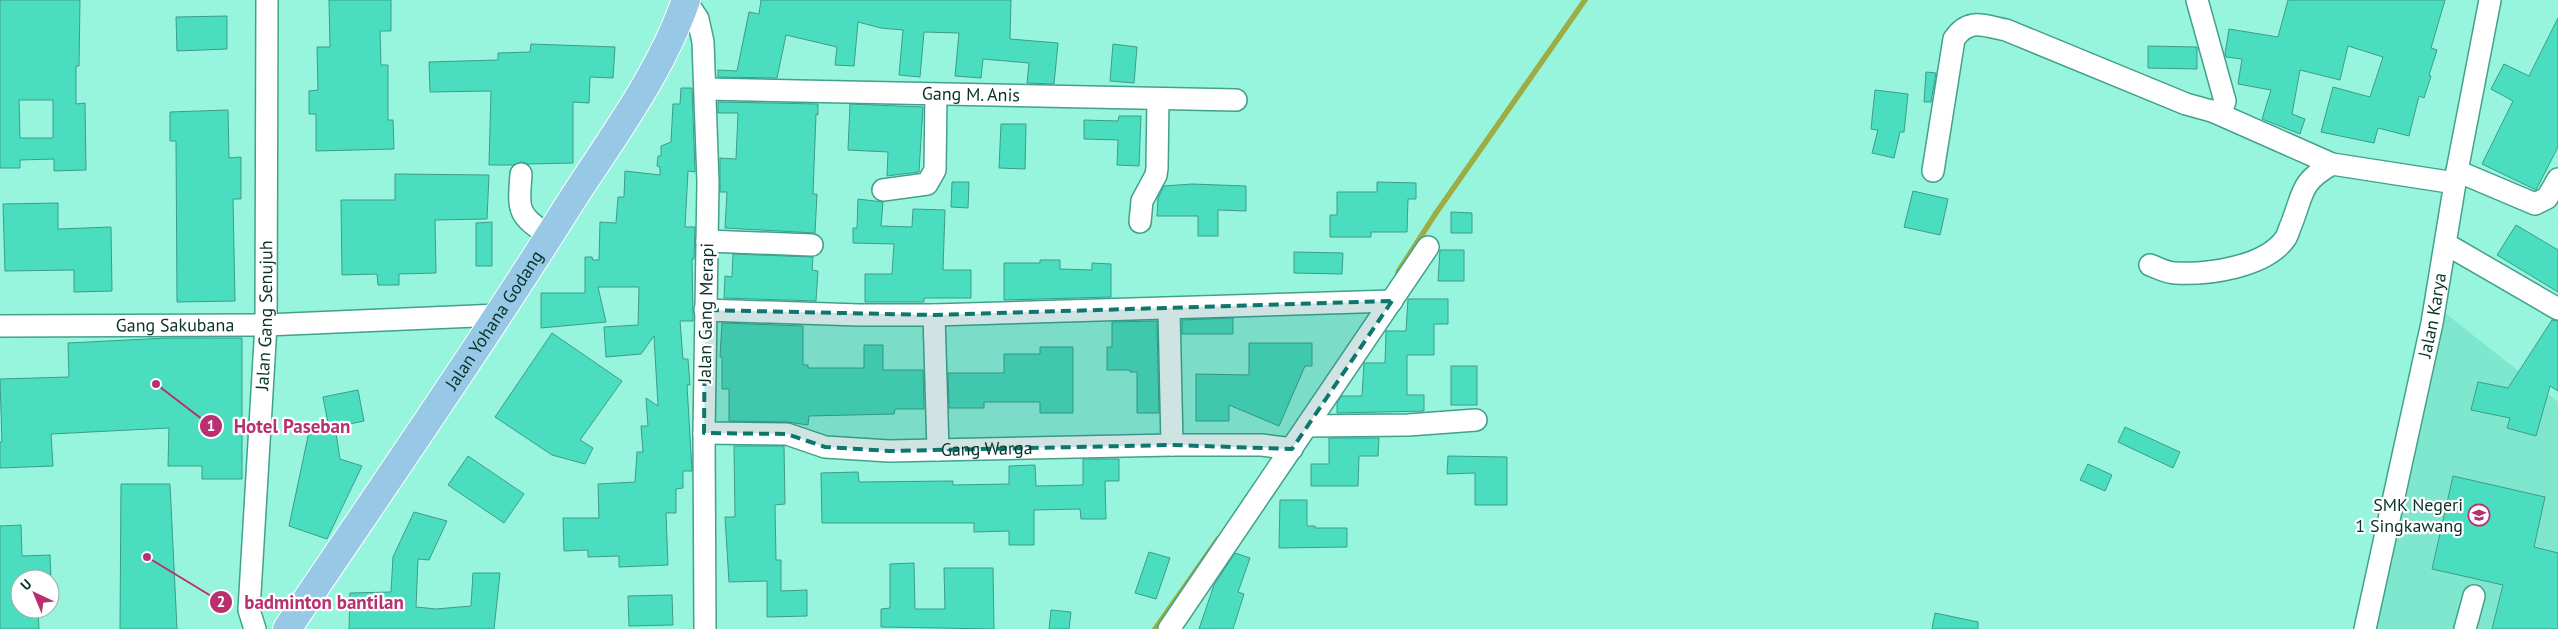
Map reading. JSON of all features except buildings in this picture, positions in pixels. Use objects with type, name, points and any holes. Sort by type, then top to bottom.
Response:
[{"type":"main road","name":"Jalan Yohana Godang","points":[[287,629],[499,315],[636,98],[661,56],[686,1]]},
{"type":"street","name":"Jalan Gang Senujuh","points":[[255,629],[249,610],[266,325],[266,0]]},
{"type":"street","points":[[2197,0],[2225,101],[2222,110],[2212,111]]},
{"type":"street","name":"Jalan Karya","points":[[2365,629],[2432,323],[2456,177],[2490,0]]},
{"type":"street","name":"Jalan Gang Merapi","points":[[686,1],[698,19],[706,90],[708,182],[705,310],[704,629]]},
{"type":"street","points":[[1933,171],[1954,39],[1966,26],[1975,24],[2006,30],[2186,104],[2212,111],[2332,164],[2456,177],[2535,204],[2547,198],[2558,179]]},
{"type":"street","name":"Gang M. Anis","points":[[706,90],[936,96],[1236,100]]},
{"type":"street","points":[[883,190],[927,184],[931,180],[935,170],[936,96]]},
{"type":"street","points":[[1140,222],[1142,201],[1156,175],[1158,99]]},
{"type":"street","points":[[2150,265],[2174,273],[2203,272],[2234,268],[2267,256],[2286,239],[2301,192],[2314,174],[2332,164]]},
{"type":"street","points":[[521,174],[519,203],[522,215],[549,236]]},
{"type":"street","points":[[707,241],[812,245]]},
{"type":"street","points":[[2446,244],[2558,309]]},
{"type":"street","points":[[1169,629],[1284,447],[1307,426],[1381,301],[1428,248]]},
{"type":"street","points":[[705,310],[859,315],[934,315],[1098,308],[1170,310],[1381,301]]},
{"type":"street","points":[[1170,310],[1172,445]]},
{"type":"street","name":"Gang Sakubana","points":[[0,326],[266,325],[499,315]]},
{"type":"street","points":[[934,315],[938,450]]},
{"type":"street","points":[[1307,426],[1408,425],[1476,420]]},
{"type":"street","name":"Gang Warga","points":[[704,433],[787,434],[825,447],[889,451],[1172,445],[1284,447]]},
{"type":"street","points":[[2466,629],[2474,596]]},
{"type":"highlighted area","points":[[1392,301],[1292,449],[1172,445],[889,451],[825,447],[787,434],[704,433],[705,310],[934,315]]},
{"type":"shaded area","name":"SMK Negeri 1 Singkawang","points":[[2445,313],[2558,402],[2558,629],[2376,629]]},
{"type":"waterway","points":[[1398,272],[1436,213],[1585,0]]},
{"type":"waterway","points":[[1155,629],[1218,539]]},
{"type":"place","name":"Hotel Paseban","points":[[156,384]]},
{"type":"place","name":"SMK Negeri 1 Singkawang","points":[[2479,515]]},
{"type":"place","name":"badminton bantilan","points":[[147,557]]}]
